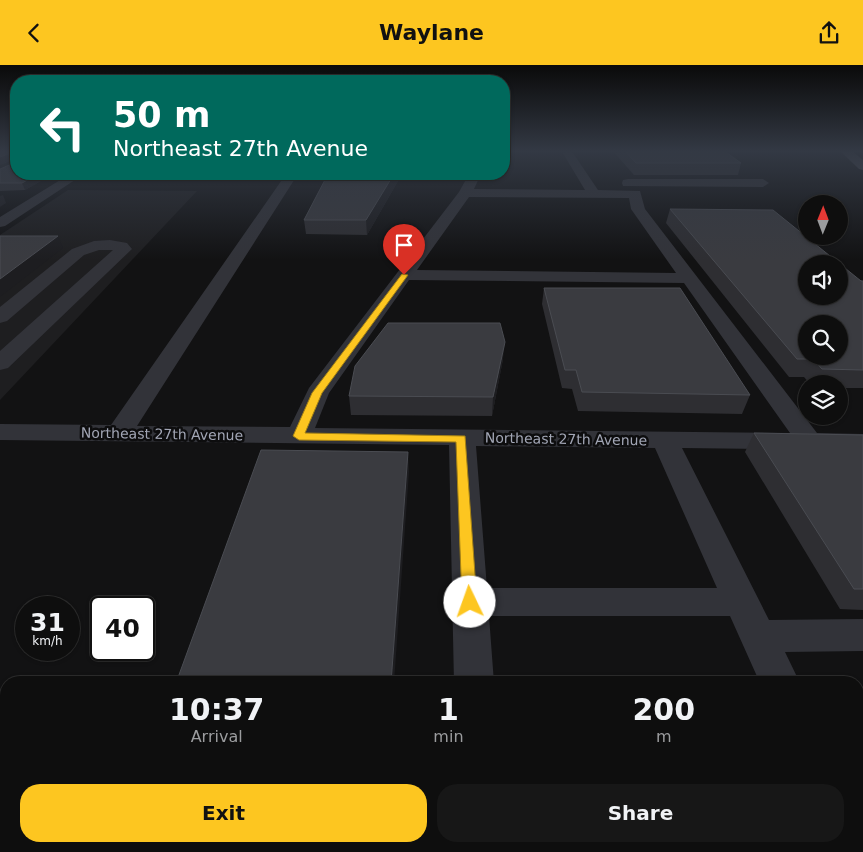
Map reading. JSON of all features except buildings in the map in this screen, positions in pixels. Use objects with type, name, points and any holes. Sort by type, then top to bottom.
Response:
[{"type":"street","points":[[0,223],[57,187]]},
{"type":"street","points":[[118,433],[283,187]]},
{"type":"street","points":[[299,436],[317,393],[468,187]]},
{"type":"street","points":[[590,187],[594,193]]},
{"type":"street","points":[[465,193],[635,194],[638,209],[810,442]]},
{"type":"street","points":[[16,196],[42,196]]},
{"type":"street","points":[[0,317],[78,252],[91,245],[108,244],[121,246],[124,249],[0,363]]},
{"type":"street","points":[[404,275],[689,278]]},
{"type":"street","name":"Northeast 27th Avenue","points":[[0,432],[863,442]]},
{"type":"street","points":[[462,438],[474,676]]},
{"type":"street","points":[[665,440],[777,676]]},
{"type":"street","points":[[470,602],[741,602]]},
{"type":"street","points":[[758,636],[863,635]]},
{"type":"shaded area","points":[[68,190],[197,191],[0,400],[0,235]]},
{"type":"route","points":[[404,275],[317,393],[299,436],[462,438],[470,602]]}]
